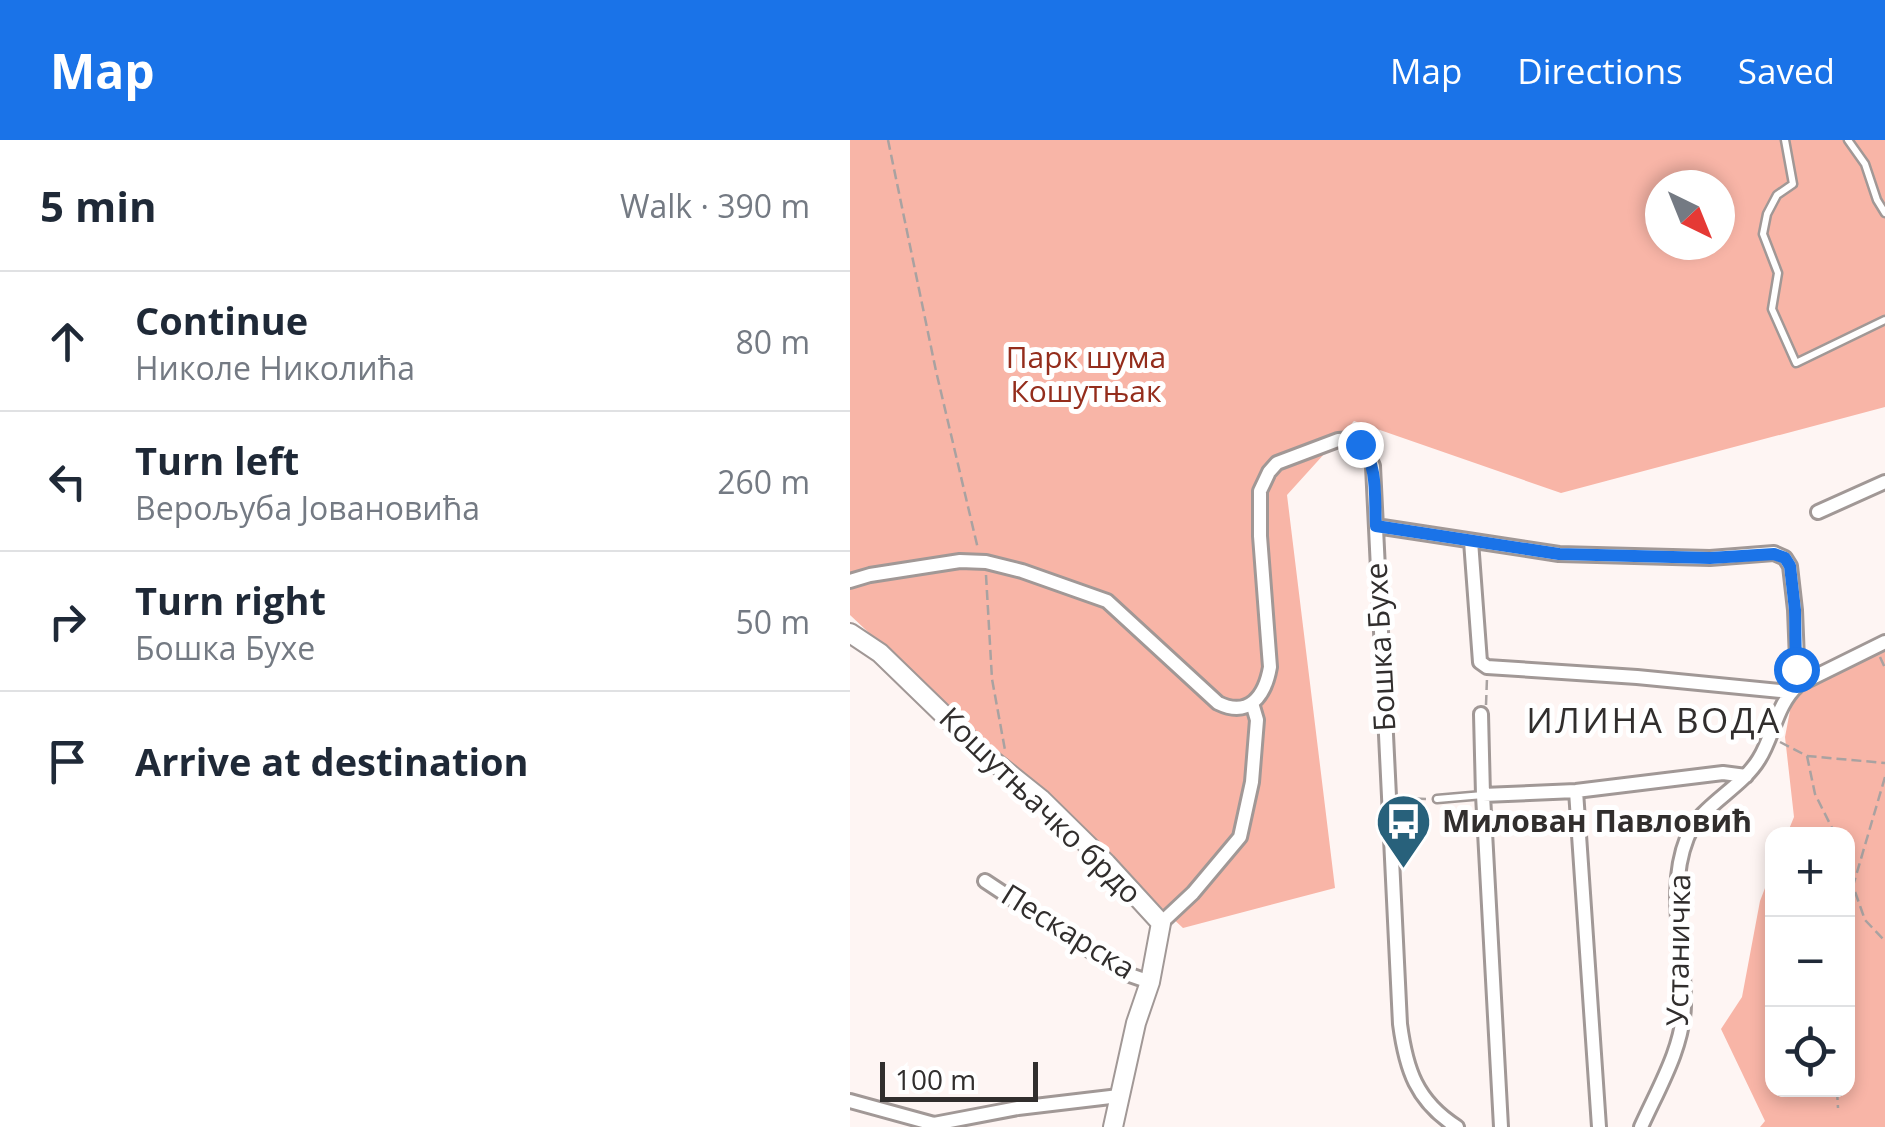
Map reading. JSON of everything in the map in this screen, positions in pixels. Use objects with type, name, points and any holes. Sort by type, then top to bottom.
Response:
[{"type":"street","name":"Бошка Бухе","points":[[1161,924],[1240,837],[1253,767],[1257,720],[1252,703],[1268,682],[1270,667],[1260,491],[1268,472],[1277,463],[1320,445],[1352,439],[1368,452],[1372,466],[1404,1055],[1414,1082],[1442,1122],[1458,1127]]},
{"type":"street","points":[[1818,512],[1885,482]]},
{"type":"street","points":[[1376,526],[1559,554],[1710,558],[1768,553],[1785,558],[1790,566],[1795,610],[1794,688]]},
{"type":"street","points":[[1471,541],[1484,665],[1794,688],[1885,642]]},
{"type":"street","points":[[850,580],[960,561],[1022,570],[1107,601],[1218,703],[1230,709],[1252,703]]},
{"type":"street","name":"Кошутњачко брдо","points":[[850,633],[880,653],[982,752],[1009,772],[1106,863],[1161,924],[1113,1127]]},
{"type":"street","name":"Устаничка","points":[[1640,1127],[1679,1038],[1684,1007],[1676,886],[1688,833],[1758,760],[1777,714],[1794,688]]},
{"type":"street","points":[[1481,714],[1502,1127]]},
{"type":"street","points":[[1483,794],[1576,791],[1723,774],[1746,776]]},
{"type":"street","points":[[1576,791],[1598,1127]]},
{"type":"street","name":"Пескарска","points":[[986,881],[1124,973],[1150,982]]},
{"type":"street","points":[[850,1101],[934,1124],[1018,1108],[1120,1096]]},
{"type":"lane","points":[[1785,140],[1793,184],[1777,195],[1763,234],[1778,274],[1772,309],[1796,363],[1885,320]]},
{"type":"lane","points":[[1848,140],[1865,164],[1885,213]]},
{"type":"lane","points":[[1437,799],[1483,794]]},
{"type":"path","points":[[888,140],[936,371],[978,549],[986,562],[992,679],[1009,772]]},
{"type":"path","points":[[1481,714],[1486,708],[1484,665]]},
{"type":"path","points":[[1770,736],[1807,756],[1885,763]]},
{"type":"path","points":[[1807,756],[1816,794],[1831,827]]},
{"type":"path","points":[[1855,879],[1885,777]]},
{"type":"path","points":[[1390,797],[1437,799]]},
{"type":"path","points":[[1855,892],[1865,920],[1885,941]]},
{"type":"path","points":[[1837,1097],[1838,1108]]},
{"type":"green space","name":"Парк шума Кошутњак","points":[[850,140],[1885,140],[1885,407],[1561,493],[1354,421],[1287,495],[1335,888],[1183,928],[850,615]]},
{"type":"green space","name":"ИЛИНА ВОДА","points":[[1885,651],[1885,1127],[1760,1127],[1765,1121],[1721,1029],[1742,997],[1765,888],[1765,1097],[1855,1097],[1855,827],[1790,827],[1794,817],[1785,737],[1792,700],[1860,660]]},
{"type":"place","name":"Милован Павловић","points":[[1403,871]]},
{"type":"district","name":"ИЛИНА ВОДА","points":[[1654,721]]},
{"type":"route","points":[[1360,444],[1368,452],[1372,466],[1376,526],[1559,554],[1710,558],[1779,555],[1790,566],[1796,669]]}]
